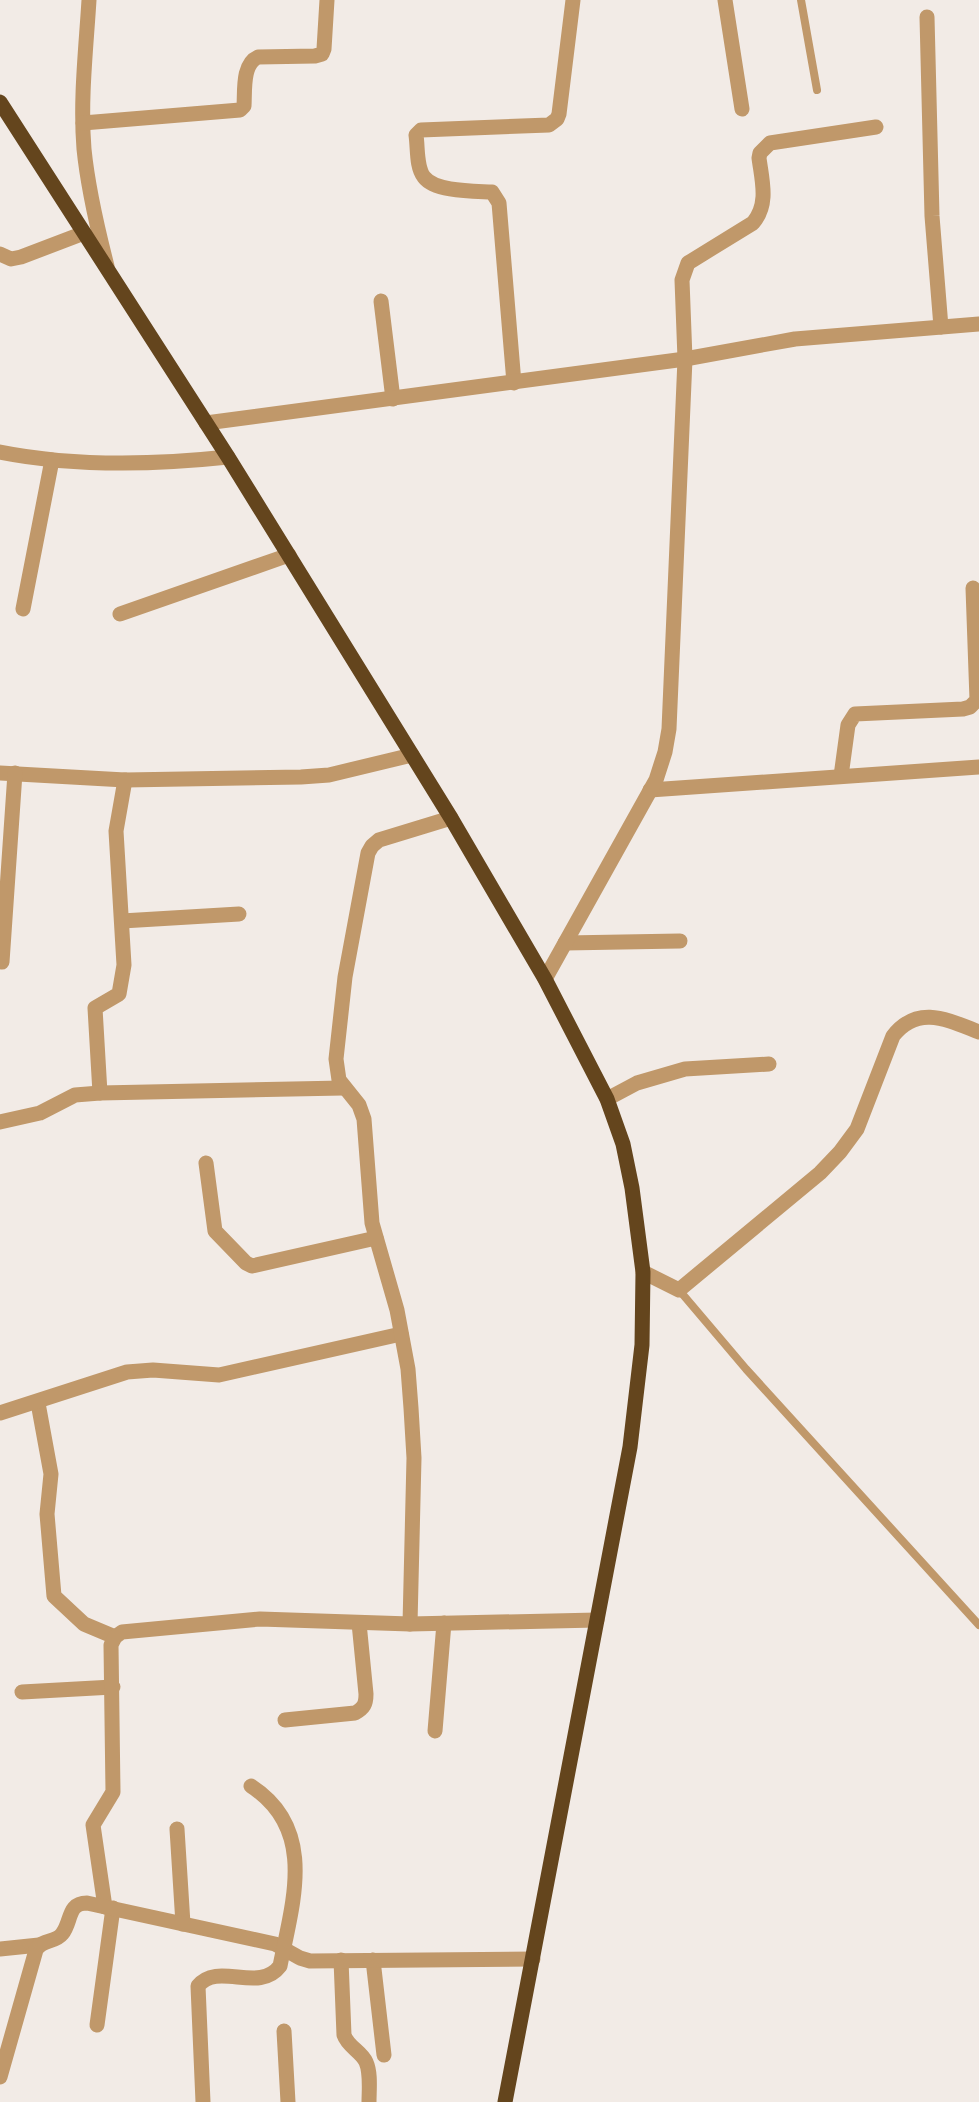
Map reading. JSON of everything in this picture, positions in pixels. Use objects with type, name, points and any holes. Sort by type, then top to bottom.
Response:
[{"type":"highway","points":[[0,102],[228,457],[451,818],[580,1042],[607,1099],[623,1144],[632,1188],[643,1272],[642,1345],[639,1385],[597,1620],[505,2102]]},
{"type":"street","points":[[89,0],[83,123],[90,193],[109,271]]},
{"type":"street","points":[[83,123],[240,110],[244,106],[247,69],[253,59],[258,57],[315,56],[322,54],[324,50],[327,0]]},
{"type":"street","points":[[514,383],[499,203],[492,192],[441,187],[424,178],[420,168],[416,135],[421,130],[550,125],[554,123],[559,114],[572,0]]},
{"type":"street","points":[[725,0],[742,109]]},
{"type":"street","points":[[927,17],[932,216],[941,327]]},
{"type":"street","points":[[545,979],[650,790],[665,752],[669,729],[685,359],[682,280],[684,270],[688,263],[753,223],[760,216],[764,205],[760,153],[770,144],[876,127]]},
{"type":"street","points":[[0,254],[4,258],[16,258],[84,233]]},
{"type":"street","points":[[381,301],[394,399]]},
{"type":"street","points":[[206,423],[685,359],[795,339],[979,324]]},
{"type":"street","points":[[0,452],[52,460],[159,463],[228,457]]},
{"type":"street","points":[[23,610],[52,460]]},
{"type":"street","points":[[120,614],[289,555]]},
{"type":"street","points":[[841,776],[848,725],[855,714],[963,709],[975,704],[977,700],[973,588]]},
{"type":"street","points":[[2,962],[7,773],[124,780],[329,775],[412,755]]},
{"type":"street","points":[[650,790],[979,767]]},
{"type":"street","points":[[100,1092],[95,1008],[118,994],[124,965],[116,831],[124,780]]},
{"type":"street","points":[[410,1624],[414,1458],[408,1369],[397,1310],[376,1238],[368,1190],[364,1119],[358,1105],[344,1088],[337,1071],[336,1059],[345,977],[368,853],[379,840],[451,818]]},
{"type":"street","points":[[122,921],[239,914]]},
{"type":"street","points":[[565,943],[680,941]]},
{"type":"street","points":[[643,1272],[679,1290],[820,1172],[840,1152],[857,1129],[893,1036],[901,1026],[924,1017],[938,1017],[979,1032]]},
{"type":"street","points":[[607,1099],[637,1083],[685,1069],[769,1064]]},
{"type":"street","points":[[0,1122],[40,1113],[76,1095],[100,1092],[344,1088]]},
{"type":"street","points":[[206,1164],[216,1231],[246,1263],[252,1266],[376,1238]]},
{"type":"street","points":[[0,1413],[38,1403],[127,1372],[152,1370],[219,1374],[401,1334]]},
{"type":"street","points":[[38,1403],[51,1474],[48,1514],[54,1596],[84,1624],[115,1637]]},
{"type":"street","points":[[97,2025],[109,1907],[94,1825],[114,1792],[112,1645],[115,1637],[130,1630],[260,1619],[410,1624],[597,1620]]},
{"type":"street","points":[[285,1720],[355,1713],[363,1709],[366,1703],[366,1694],[359,1622]]},
{"type":"street","points":[[435,1730],[444,1623]]},
{"type":"street","points":[[22,1692],[113,1688]]},
{"type":"street","points":[[203,2102],[198,1986],[203,1980],[211,1977],[269,1977],[280,1966],[295,1882],[294,1845],[281,1812],[269,1797],[252,1786]]},
{"type":"street","points":[[178,1829],[183,1924]]},
{"type":"street","points":[[0,1949],[39,1945],[60,1936],[65,1930],[74,1906],[79,1903],[109,1907],[284,1947],[300,1958],[310,1961],[533,1959]]},
{"type":"street","points":[[0,2076],[3,2051],[39,1945]]},
{"type":"street","points":[[341,1960],[344,2035],[347,2042],[366,2061],[369,2102]]},
{"type":"street","points":[[373,1960],[384,2055]]},
{"type":"street","points":[[284,2031],[288,2102]]},
{"type":"lane","points":[[801,0],[817,90]]},
{"type":"lane","points":[[679,1290],[746,1369],[979,1625]]}]
